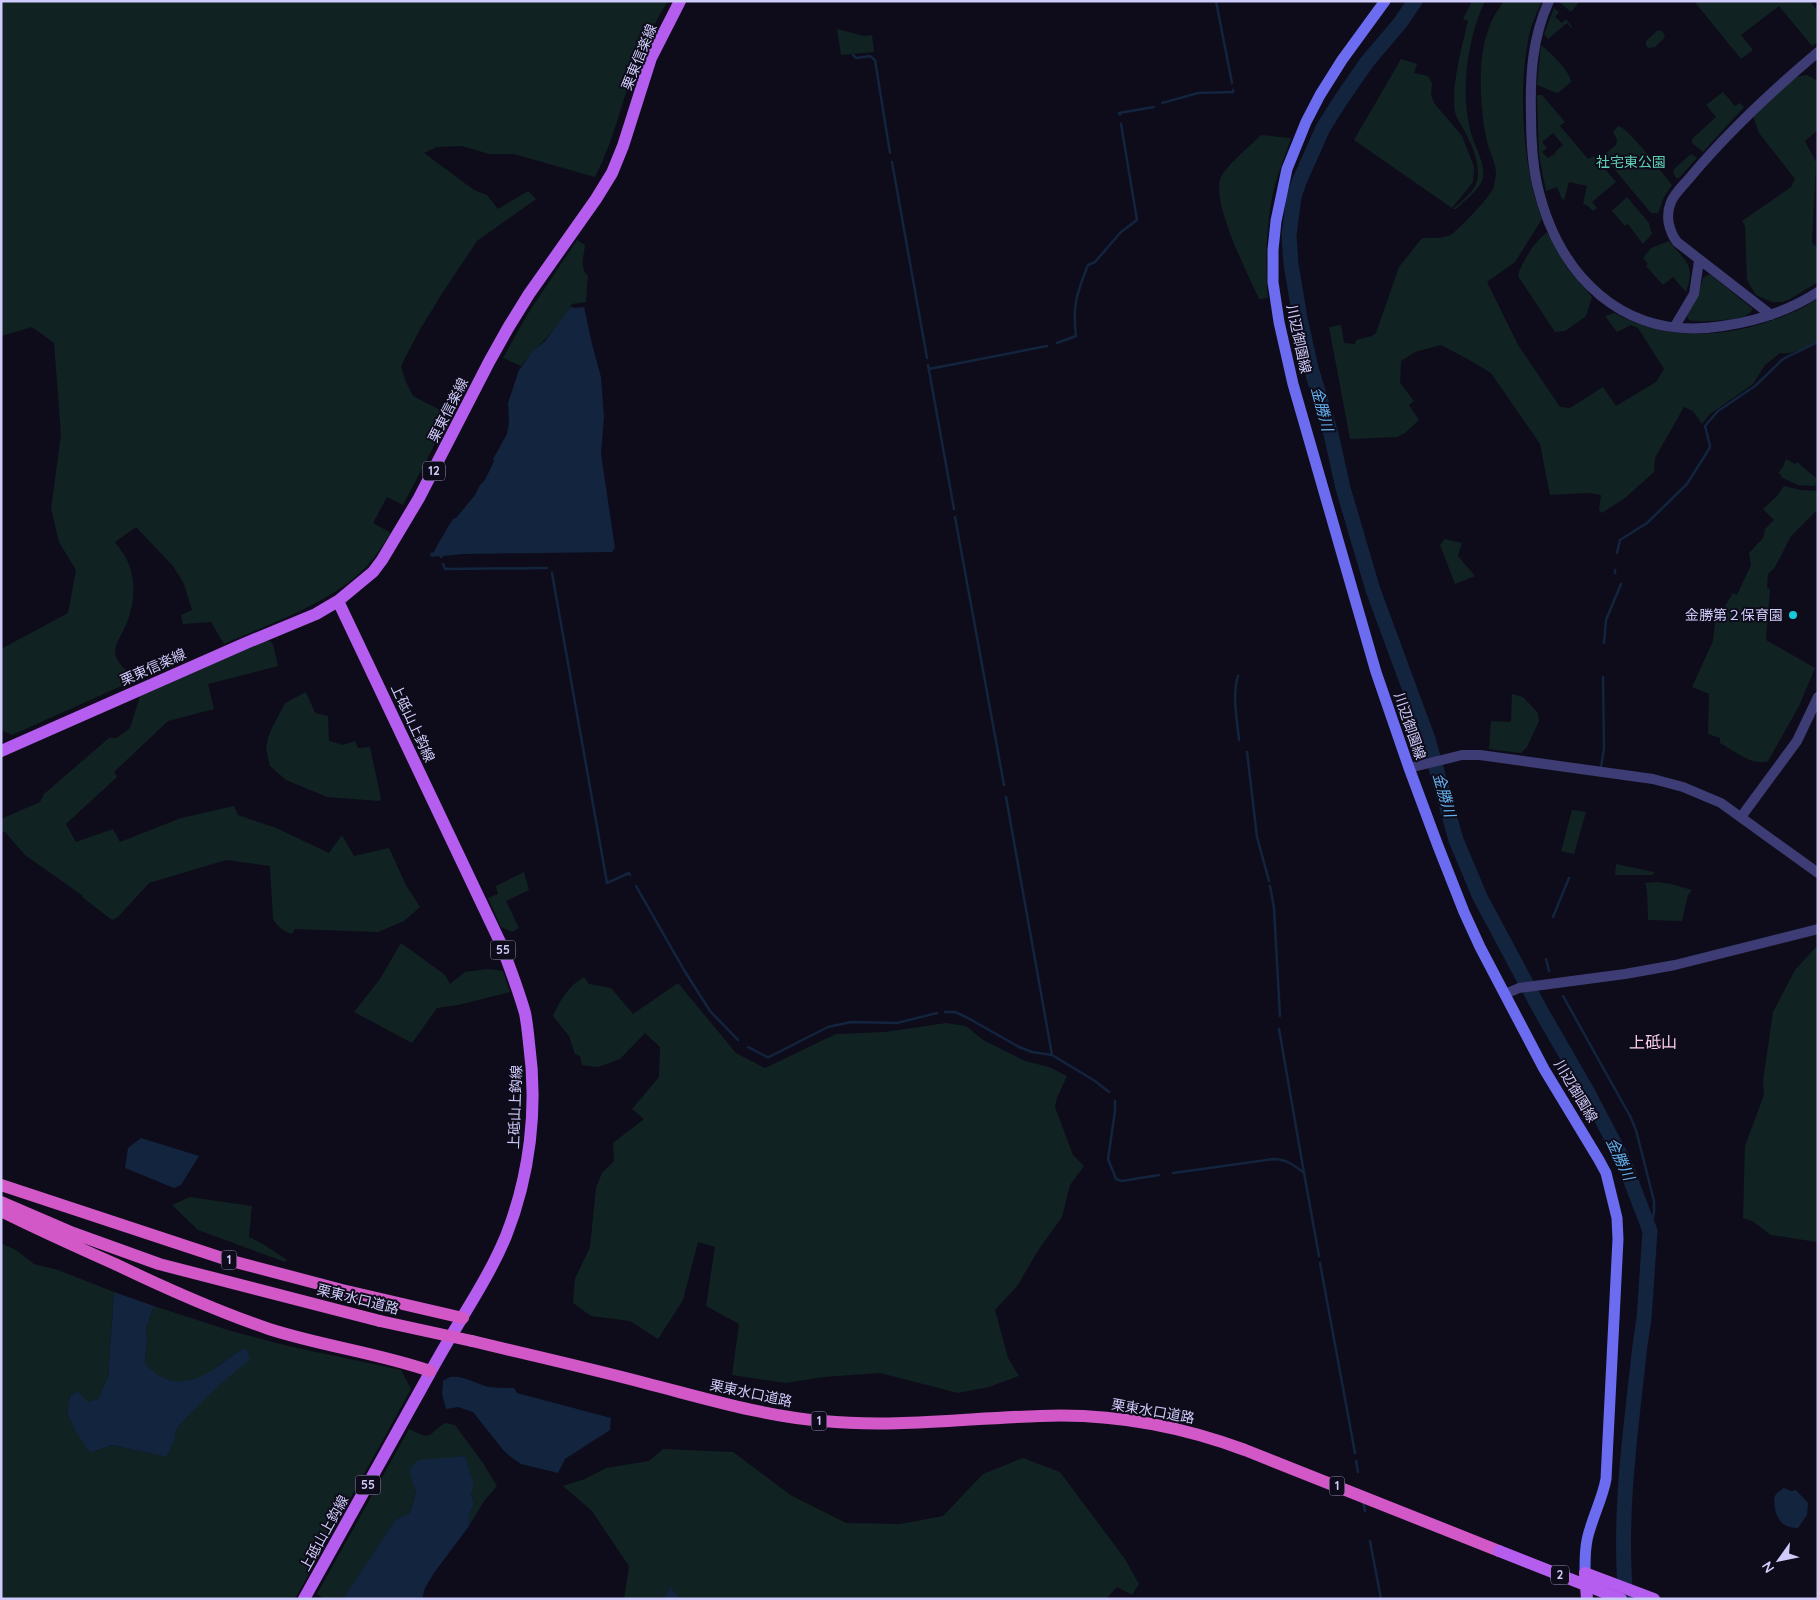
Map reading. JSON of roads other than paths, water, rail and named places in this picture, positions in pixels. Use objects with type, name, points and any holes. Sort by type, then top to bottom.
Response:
[{"type":"highway","name":"1","points":[[1,1185],[228,1260],[342,1290],[463,1318]]},
{"type":"highway","name":"栗東水口道路","points":[[1,1202],[72,1233],[159,1264],[380,1321],[472,1341],[775,1415],[823,1422],[868,1424],[1074,1416],[1131,1421],[1173,1428],[1238,1447],[1498,1551]]},
{"type":"highway","points":[[1,1211],[145,1278],[260,1325],[336,1347],[404,1362],[430,1371]]},
{"type":"main road","name":"栗東信楽線","points":[[1,751],[309,617],[338,601],[373,572],[420,498],[508,328],[534,286],[596,199],[612,173],[623,146],[651,58],[680,1]]},
{"type":"main road","name":"川辺御園線","points":[[1385,1],[1342,60],[1306,122],[1287,170],[1276,221],[1273,250],[1273,282],[1279,322],[1293,384],[1376,672],[1409,768],[1464,912],[1480,947],[1508,992],[1544,1069],[1602,1166],[1617,1218],[1617,1268],[1606,1479],[1603,1495],[1586,1544],[1585,1573]]},
{"type":"main road","name":"上砥山上鈎線","points":[[304,1599],[430,1371],[463,1318],[491,1267],[515,1208],[530,1150],[533,1098],[532,1069],[525,1015],[513,974],[500,942],[338,601]]},
{"type":"main road","name":"2","points":[[1498,1551],[1621,1599]]},
{"type":"main road","points":[[1585,1573],[1649,1597]]},
{"type":"main road","name":"2","points":[[1585,1573],[1587,1599]]},
{"type":"street","points":[[1549,1],[1536,37],[1531,85],[1533,162],[1545,212],[1562,248],[1582,279],[1596,294],[1616,308],[1646,321],[1675,326],[1712,328],[1745,323],[1771,315],[1818,292]]},
{"type":"street","points":[[1771,315],[1677,242],[1670,230],[1668,216],[1670,203],[1705,160],[1753,110],[1818,52]]},
{"type":"street","points":[[1675,326],[1694,294],[1700,261]]},
{"type":"street","points":[[1741,817],[1796,741],[1818,696]]},
{"type":"street","points":[[1409,768],[1462,755],[1480,755],[1653,780],[1690,790],[1720,803],[1818,873]]},
{"type":"street","points":[[1508,992],[1519,988],[1675,965],[1818,929]]},
{"type":"water","points":[[571,307],[584,307],[601,377],[604,417],[601,454],[615,548],[612,552],[463,554],[443,556],[443,558],[439,556],[431,557],[430,553],[434,552],[453,519],[456,518],[475,495],[485,480],[494,461],[493,459],[507,434],[509,423],[508,403],[519,370],[532,352],[545,341]]},
{"type":"water","points":[[141,1138],[199,1156],[181,1185],[174,1188],[125,1168],[128,1148]]},
{"type":"water","points":[[114,1292],[154,1306],[146,1329],[145,1364],[158,1375],[171,1380],[183,1381],[195,1378],[207,1373],[243,1348],[247,1350],[250,1360],[213,1391],[179,1426],[175,1432],[175,1437],[167,1457],[112,1445],[90,1453],[75,1430],[67,1411],[70,1396],[78,1391],[88,1402],[98,1399],[108,1377]]},
{"type":"water","points":[[450,1377],[465,1378],[489,1387],[514,1388],[517,1393],[611,1418],[610,1430],[565,1459],[558,1473],[521,1464],[504,1451],[473,1412],[458,1407],[446,1409],[442,1394],[443,1381]]},
{"type":"water","points":[[465,1456],[474,1486],[471,1494],[474,1502],[469,1526],[434,1573],[425,1588],[422,1599],[343,1599],[395,1520],[410,1513],[416,1492],[409,1471],[414,1464],[419,1460]]},
{"type":"water","points":[[1784,1488],[1791,1491],[1796,1490],[1808,1503],[1807,1515],[1798,1528],[1789,1527],[1780,1521],[1776,1514],[1774,1498]]},
{"type":"water","points":[[670,1586],[679,1598],[679,1599],[664,1599]]},
{"type":"waterway","points":[[1216,1],[1232,83]]},
{"type":"waterway","name":"金勝川","points":[[1415,1],[1400,23],[1367,62],[1323,128],[1294,197],[1289,235],[1291,264],[1311,368],[1331,434],[1343,488],[1373,590],[1428,739],[1456,840],[1480,897],[1623,1160],[1650,1231],[1644,1319],[1627,1472],[1624,1535],[1626,1599]]},
{"type":"waterway","points":[[853,55],[856,58],[870,56],[875,60],[890,153]]},
{"type":"waterway","points":[[1162,103],[1198,93],[1233,92],[1233,90]]},
{"type":"waterway","points":[[1120,115],[1119,113],[1154,107]]},
{"type":"waterway","points":[[1057,343],[1076,336],[1076,300],[1088,265],[1095,262],[1121,232],[1137,220],[1121,124]]},
{"type":"waterway","points":[[892,162],[927,358]]},
{"type":"waterway","points":[[1617,553],[1620,540],[1647,523],[1687,484],[1709,449],[1705,426],[1718,411],[1755,386],[1783,359],[1818,342]]},
{"type":"waterway","points":[[929,369],[1047,346]]},
{"type":"waterway","points":[[928,365],[954,509]]},
{"type":"waterway","points":[[955,517],[1004,785]]},
{"type":"waterway","points":[[443,564],[445,569],[547,568]]},
{"type":"waterway","points":[[552,573],[607,883],[629,873],[630,875]]},
{"type":"waterway","points":[[1604,643],[1606,620],[1621,584]]},
{"type":"waterway","points":[[1238,676],[1235,700],[1239,740]]},
{"type":"waterway","points":[[1601,767],[1604,749],[1603,677]]},
{"type":"waterway","points":[[1247,752],[1257,837],[1269,881]]},
{"type":"waterway","points":[[1006,797],[1052,1055]]},
{"type":"waterway","points":[[1553,917],[1569,878]]},
{"type":"waterway","points":[[636,886],[710,1011],[738,1040]]},
{"type":"waterway","points":[[1270,886],[1274,908],[1280,1016]]},
{"type":"waterway","points":[[1546,959],[1549,971]]},
{"type":"waterway","points":[[1563,996],[1636,1130],[1654,1201],[1650,1231]]},
{"type":"waterway","points":[[945,1012],[955,1012],[966,1017],[1019,1047],[1032,1052],[1052,1055],[1095,1081],[1109,1092]]},
{"type":"waterway","points":[[748,1047],[769,1057],[828,1027],[851,1022],[897,1023],[937,1013]]},
{"type":"waterway","points":[[1279,1029],[1304,1173]]},
{"type":"waterway","points":[[1115,1101],[1108,1159],[1116,1179],[1122,1181],[1159,1175]]},
{"type":"waterway","points":[[1173,1173],[1273,1159],[1290,1163],[1304,1173],[1319,1256]]},
{"type":"waterway","points":[[1320,1263],[1355,1453]]},
{"type":"waterway","points":[[1356,1461],[1358,1472]]},
{"type":"waterway","points":[[1363,1501],[1365,1511]]},
{"type":"waterway","points":[[1370,1541],[1381,1599]]},
{"type":"place","name":"金勝第２保育園","points":[[1793,615]]},
{"type":"district","name":"上砥山","points":[[1653,1042]]},
{"type":"park label","name":"社宅東公園","points":[[1631,162]]}]
